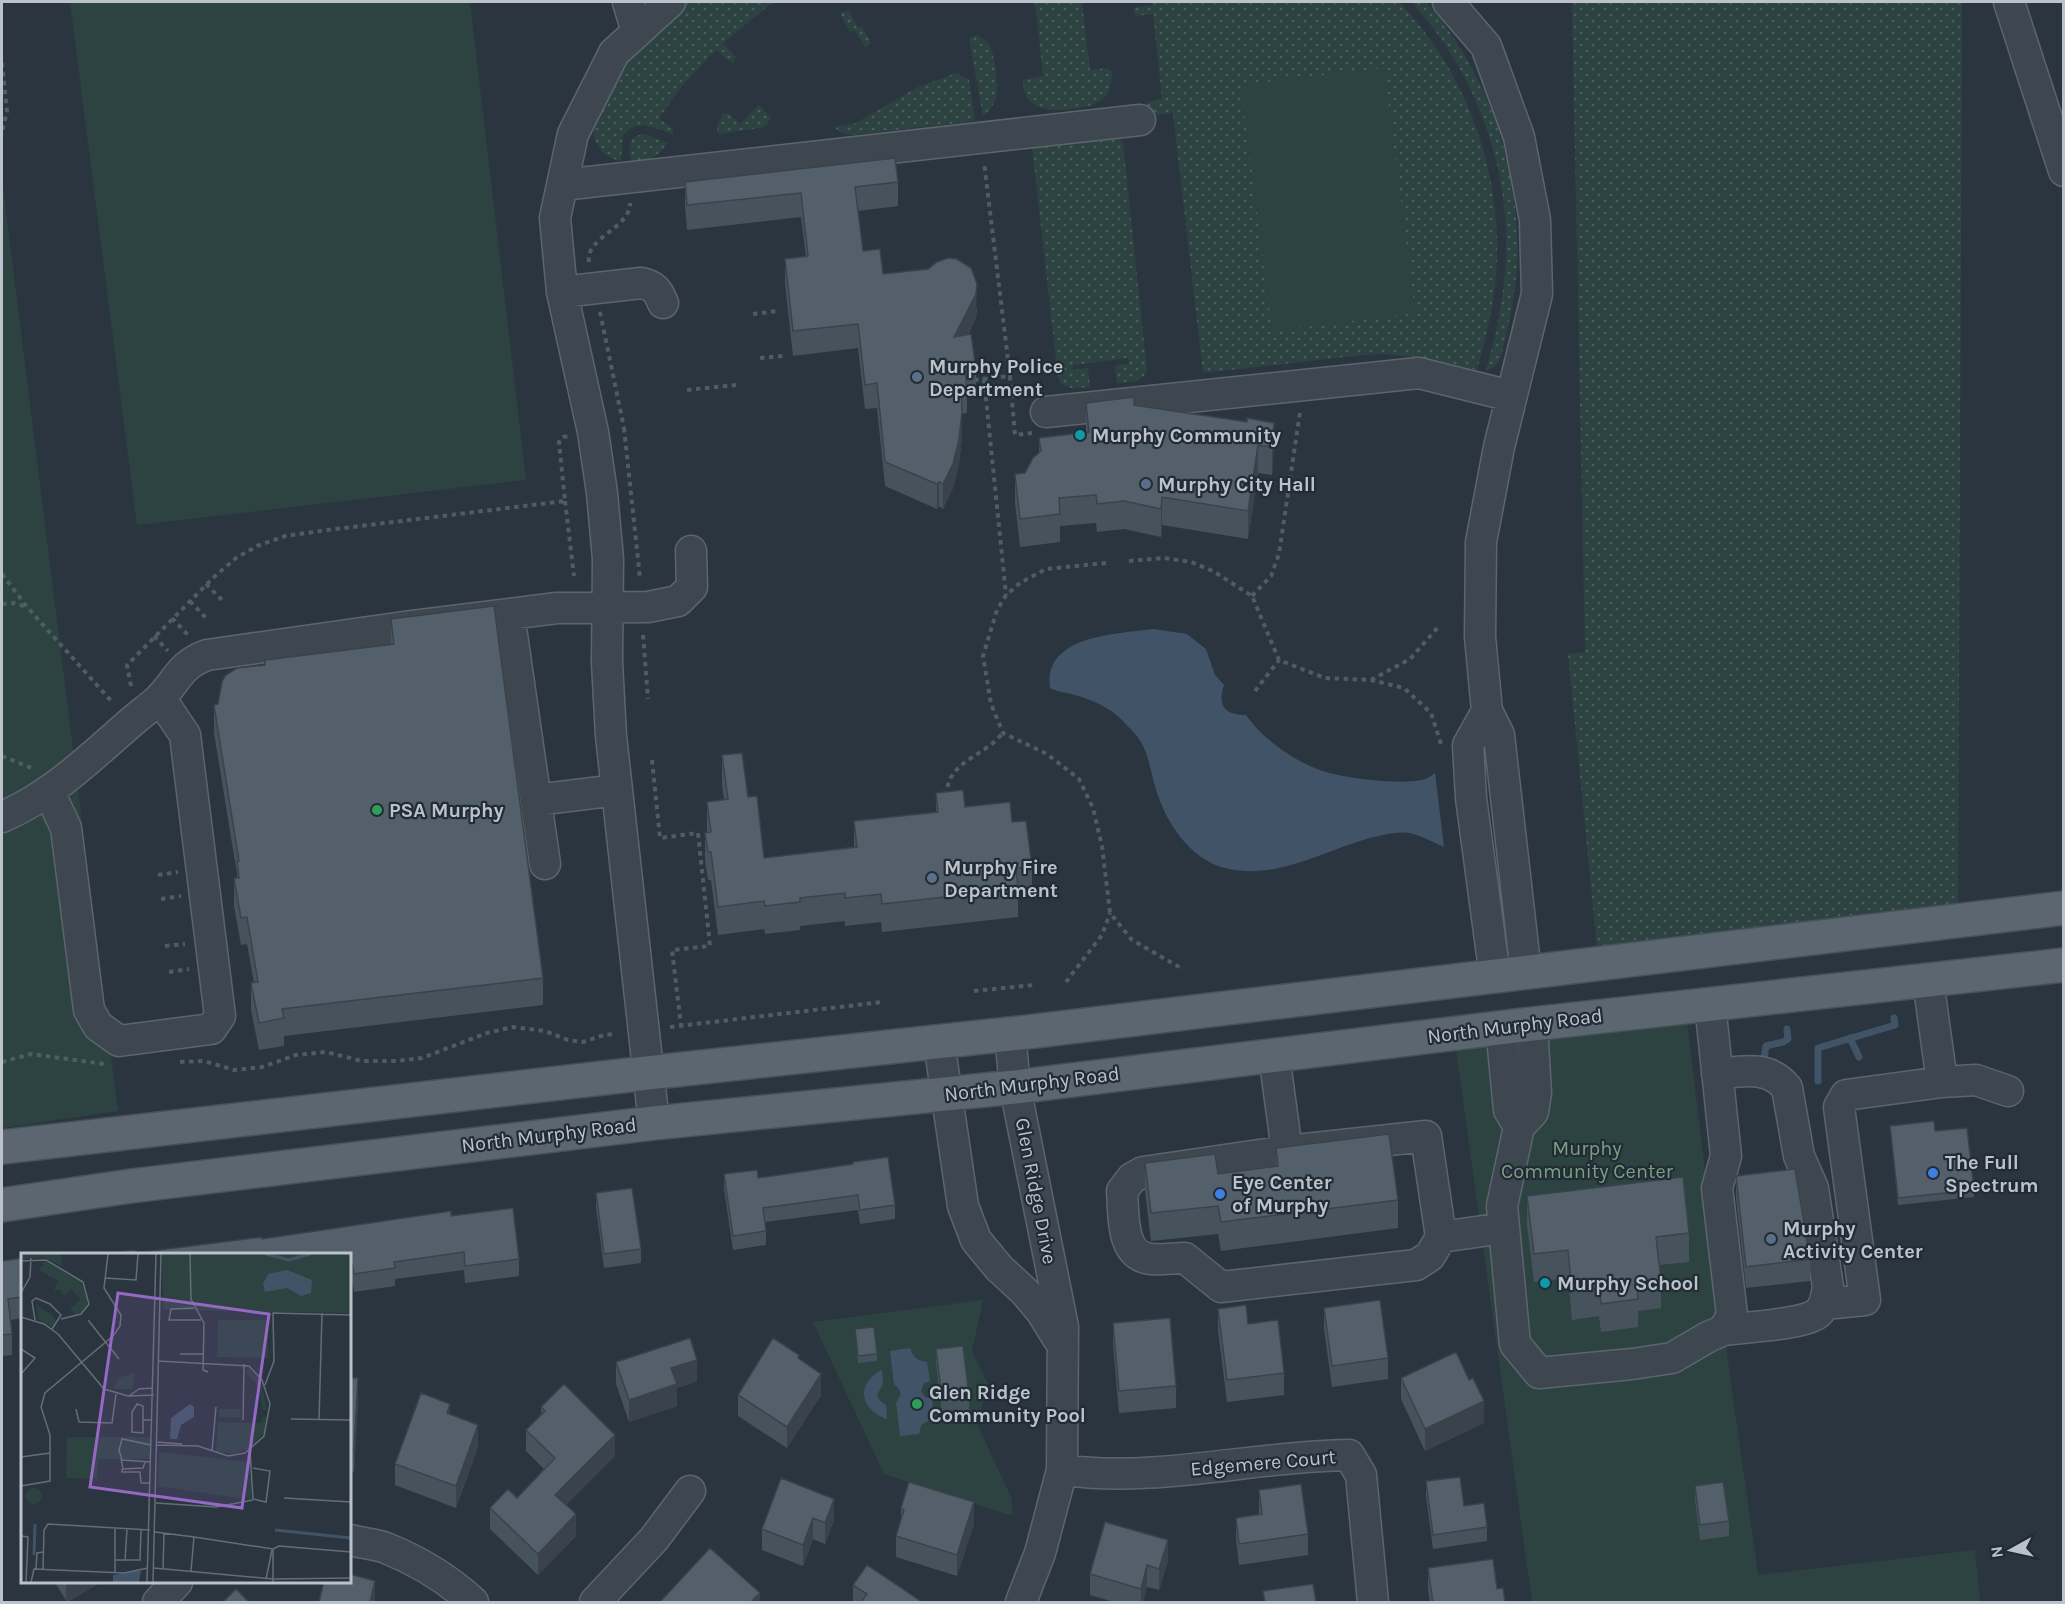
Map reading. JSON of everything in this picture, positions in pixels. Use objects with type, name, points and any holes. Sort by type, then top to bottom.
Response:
[{"type":"main road","points":[[2,1147],[1010,1034],[2064,908]]},
{"type":"main road","name":"North Murphy Road","points":[[2,1205],[131,1186],[654,1123],[1015,1087],[1516,1025],[2064,964]]},
{"type":"main road","points":[[1511,975],[1516,1025]]},
{"type":"street","points":[[628,2],[637,32]]},
{"type":"street","points":[[654,1123],[611,736],[607,662],[608,559],[600,482],[591,421],[562,292],[555,218],[573,134],[614,53],[670,2]]},
{"type":"street","points":[[1448,2],[1486,46],[1520,136],[1535,220],[1536,294],[1499,447],[1480,542],[1480,637],[1487,711],[1468,745],[1471,798],[1511,975]]},
{"type":"street","points":[[2009,2],[2064,171]]},
{"type":"street","points":[[2024,51],[2064,110]]},
{"type":"street","points":[[562,185],[1140,120]]},
{"type":"street","points":[[562,292],[641,283],[652,286],[658,291],[663,303]]},
{"type":"street","points":[[1046,411],[1419,373],[1511,396]]},
{"type":"street","points":[[2,818],[43,781],[80,768],[160,698],[180,671],[191,661],[207,655],[400,627],[557,608],[648,607],[678,601],[692,587],[691,551]]},
{"type":"street","points":[[510,614],[544,864]]},
{"type":"street","points":[[43,781],[66,828],[89,1010],[98,1026],[119,1041],[170,1048],[211,1029],[220,1016],[185,735],[160,698]]},
{"type":"street","points":[[536,800],[616,790]]},
{"type":"street","points":[[1928,980],[1942,1082]]},
{"type":"street","points":[[1710,1004],[1726,1156],[1717,1188],[1732,1315],[1724,1330]]},
{"type":"street","points":[[1516,1025],[1536,1093],[1533,1112],[1519,1127],[1502,1206],[1515,1344],[1539,1373],[1672,1358],[1724,1330],[1802,1320],[1817,1314],[1825,1304],[1828,1287],[1813,1188],[1799,1156],[1787,1088],[1780,1079],[1764,1071],[1717,1074]]},
{"type":"street","name":"Glen Ridge Drive","points":[[1010,1034],[1015,1087],[1063,1327],[1064,1347],[1062,1470],[1040,1553],[1021,1602]]},
{"type":"street","name":"Glen Ridge Drive","points":[[939,1041],[963,1206],[976,1240],[999,1268],[1025,1292],[1041,1311],[1064,1347]]},
{"type":"street","points":[[1274,1055],[1287,1152]]},
{"type":"street","points":[[1825,1304],[1865,1300],[1839,1107],[1846,1095],[1942,1082],[1976,1080],[2008,1091]]},
{"type":"street","points":[[1792,1111],[1839,1107]]},
{"type":"street","points":[[1426,1136],[1441,1237],[1430,1256],[1416,1265],[1221,1287],[1185,1258],[1149,1259],[1135,1254],[1127,1241],[1122,1191],[1132,1178],[1143,1172],[1287,1152],[1426,1136]]},
{"type":"street","points":[[1441,1237],[1504,1228]]},
{"type":"street","name":"Edgemere Court","points":[[1062,1470],[1146,1474],[1319,1455],[1349,1455],[1361,1475],[1373,1602]]},
{"type":"street","points":[[595,1602],[654,1539],[690,1491]]},
{"type":"street","points":[[351,1540],[384,1548],[421,1565],[456,1587],[473,1602]]},
{"type":"street","points":[[158,1602],[175,1583]]},
{"type":"path","points":[[2,63],[7,111],[2,132]]},
{"type":"path","points":[[974,380],[1010,376],[983,158]]},
{"type":"path","points":[[591,269],[589,257],[594,245],[626,217],[630,208],[630,194]]},
{"type":"path","points":[[599,308],[624,428],[640,578]]},
{"type":"path","points":[[753,314],[778,311]]},
{"type":"path","points":[[760,358],[783,356]]},
{"type":"path","points":[[984,379],[1006,595]]},
{"type":"path","points":[[687,390],[735,385]]},
{"type":"path","points":[[1252,596],[1271,576],[1279,554],[1302,403]]},
{"type":"path","points":[[618,428],[624,428]]},
{"type":"path","points":[[574,435],[563,437],[559,442],[574,576]]},
{"type":"path","points":[[131,686],[127,664],[206,584],[236,558],[257,546],[285,536],[565,501]]},
{"type":"path","points":[[1129,561],[1164,558],[1191,562],[1213,571],[1252,596],[1278,660],[1324,678],[1371,680],[1404,688],[1431,713],[1443,748]]},
{"type":"path","points":[[1065,982],[1102,935],[1110,913],[1102,846],[1093,808],[1079,779],[1047,754],[1003,733],[991,704],[983,656],[997,610],[1006,595],[1020,583],[1046,569],[1107,563]]},
{"type":"path","points":[[2,574],[27,607],[130,723]]},
{"type":"path","points":[[206,584],[223,601]]},
{"type":"path","points":[[190,601],[206,618]]},
{"type":"path","points":[[2,604],[14,603],[27,607]]},
{"type":"path","points":[[172,618],[189,636]]},
{"type":"path","points":[[1371,680],[1410,659],[1439,626]]},
{"type":"path","points":[[643,635],[648,699]]},
{"type":"path","points":[[154,636],[170,654]]},
{"type":"path","points":[[1254,691],[1278,660]]},
{"type":"path","points":[[946,803],[947,786],[962,763],[990,746],[1003,733]]},
{"type":"path","points":[[2,756],[43,781]]},
{"type":"path","points":[[652,760],[660,838],[698,833],[710,946],[672,950],[681,1026]]},
{"type":"path","points":[[158,875],[185,871]]},
{"type":"path","points":[[161,899],[188,896]]},
{"type":"path","points":[[1110,913],[1132,940],[1181,968]]},
{"type":"path","points":[[165,946],[194,942]]},
{"type":"path","points":[[169,972],[197,968]]},
{"type":"path","points":[[974,992],[1034,985]]},
{"type":"path","points":[[669,1027],[882,1002]]},
{"type":"path","points":[[170,1048],[234,1070],[262,1067],[296,1055],[326,1052],[362,1061],[422,1058],[487,1033],[513,1027],[545,1031],[568,1040],[583,1042],[615,1034]]},
{"type":"path","points":[[2,1062],[31,1054],[112,1065]]},
{"type":"green space","points":[[70,2],[470,2],[526,480],[137,525]]},
{"type":"green space","points":[[687,2],[773,2],[723,43],[736,57],[733,64],[716,50],[682,86],[659,118],[673,129],[673,135],[647,126],[634,127],[623,136],[621,161],[609,157],[597,143],[594,131],[602,105],[640,47]]},
{"type":"green space","points":[[1035,2],[1082,2],[1090,70],[1108,68],[1112,72],[1109,90],[1099,102],[1082,108],[1055,110],[1039,107],[1027,98],[1023,80],[1043,76]]},
{"type":"green space","points":[[1152,2],[1399,2],[1422,28],[1442,57],[1474,120],[1492,189],[1496,224],[1495,287],[1477,370],[1427,358],[1382,354],[1203,373],[1173,113],[1150,116],[1144,107],[1148,102],[1162,99],[1153,14],[1136,16],[1133,10],[1135,7],[1152,5]]},
{"type":"green space","points":[[1411,2],[1426,2],[1468,60],[1484,92],[1507,161],[1514,196],[1517,232],[1516,279],[1501,357],[1495,365],[1486,370],[1498,323],[1505,276],[1505,211],[1500,178],[1492,146],[1468,83],[1432,27]]},
{"type":"green space","points":[[1572,2],[1962,2],[1958,906],[1597,948],[1568,654],[1585,652]]},
{"type":"green space","points":[[849,11],[858,28],[862,26],[871,43],[866,48],[854,30],[850,32],[841,16],[841,13]]},
{"type":"green space","points":[[977,35],[989,44],[993,54],[996,78],[995,100],[983,116],[969,38]]},
{"type":"green space","points":[[1384,68],[1415,313],[1272,331],[1241,85]]},
{"type":"green space","points":[[956,73],[969,80],[975,121],[851,135],[840,132],[834,127],[856,123],[916,88]]},
{"type":"green space","points":[[759,105],[771,118],[765,127],[718,134],[717,126],[722,114],[728,113],[740,124]]},
{"type":"green space","points":[[1117,133],[1123,143],[1147,371],[1138,380],[1117,383],[1115,365],[1129,364],[1128,358],[1073,365],[1073,370],[1088,368],[1090,387],[1072,388],[1064,385],[1058,378],[1032,147]]},
{"type":"green space","points":[[644,134],[668,143],[652,158],[631,161],[630,143],[638,135]]},
{"type":"green space","points":[[2,179],[118,1111],[2,1128]]},
{"type":"green space","name":"Murphy Community Center","points":[[1687,1022],[1729,1369],[1758,1575],[1975,1550],[1980,1602],[1532,1602],[1456,1049]]},
{"type":"green space","name":"Glen Ridge Community Pool","points":[[983,1300],[972,1351],[988,1384],[977,1424],[1011,1497],[1013,1514],[1006,1514],[884,1474],[813,1322]]},
{"type":"water","points":[[1153,629],[1187,634],[1206,649],[1215,675],[1224,685],[1222,704],[1224,708],[1239,715],[1246,715],[1267,738],[1303,763],[1336,774],[1382,781],[1422,780],[1435,773],[1444,847],[1410,833],[1390,834],[1370,838],[1299,863],[1262,871],[1225,868],[1201,857],[1181,838],[1166,814],[1160,802],[1145,751],[1133,731],[1103,706],[1050,688],[1051,670],[1058,657],[1070,647],[1103,636]]},
{"type":"water","points":[[910,1348],[916,1358],[927,1362],[930,1381],[924,1383],[921,1391],[925,1397],[932,1399],[934,1418],[921,1425],[919,1434],[900,1436],[896,1403],[901,1394],[894,1384],[890,1351]]},
{"type":"water","points":[[882,1370],[883,1384],[877,1395],[886,1405],[887,1419],[871,1410],[864,1397],[867,1382]]},
{"type":"building","name":"Murphy Police Department","points":[[895,158],[898,182],[855,187],[863,251],[880,249],[883,274],[928,269],[948,258],[957,259],[971,268],[977,284],[976,294],[954,337],[971,334],[976,370],[965,371],[967,389],[961,389],[962,412],[959,439],[953,464],[943,484],[939,482],[937,484],[885,462],[877,383],[865,385],[858,324],[793,331],[785,259],[808,256],[801,193],[687,205],[685,182]]},
{"type":"building","name":"Murphy City Hall","points":[[1134,397],[1134,405],[1247,422],[1247,418],[1274,423],[1272,447],[1258,445],[1248,511],[1162,497],[1161,509],[1124,501],[1097,504],[1096,495],[1059,498],[1060,514],[1020,519],[1015,474],[1025,473],[1033,458],[1041,451],[1039,438],[1089,432],[1086,403]]},
{"type":"building","name":"PSA Murphy","points":[[494,606],[543,978],[282,1009],[284,1018],[259,1023],[251,983],[258,982],[247,917],[241,918],[234,878],[239,878],[237,861],[239,861],[214,705],[218,704],[225,676],[237,668],[265,665],[265,660],[394,644],[391,619]]},
{"type":"building","points":[[742,753],[748,797],[757,796],[764,858],[857,847],[854,821],[938,812],[936,793],[963,790],[965,807],[1010,802],[1012,822],[1026,821],[1032,867],[1016,868],[1018,889],[882,904],[881,894],[845,898],[845,893],[800,898],[800,902],[765,906],[764,901],[718,907],[711,852],[708,852],[705,833],[711,832],[707,802],[728,799],[722,755]]},
{"type":"building","name":"The Full Spectrum","points":[[1934,1121],[1935,1131],[1967,1128],[1974,1190],[1898,1198],[1890,1126]]},
{"type":"building","points":[[1389,1134],[1398,1200],[1221,1222],[1218,1206],[1151,1213],[1145,1163],[1215,1154],[1218,1174],[1278,1166],[1276,1148]]},
{"type":"building","points":[[888,1157],[895,1205],[860,1210],[858,1195],[763,1208],[766,1231],[733,1236],[724,1174],[757,1170],[758,1178]]},
{"type":"building","name":"Murphy Activity Center","points":[[1795,1169],[1810,1259],[1746,1267],[1736,1176]]},
{"type":"building","name":"Murphy Community Center","points":[[1683,1177],[1689,1233],[1656,1237],[1661,1280],[1636,1283],[1638,1299],[1601,1304],[1599,1288],[1572,1291],[1568,1250],[1534,1254],[1527,1196]]},
{"type":"building","points":[[632,1188],[641,1249],[604,1254],[596,1193]]},
{"type":"building","points":[[513,1208],[519,1259],[465,1266],[464,1252],[394,1262],[395,1268],[354,1274],[351,1253],[136,1253],[261,1237],[262,1239],[451,1211],[451,1216]]},
{"type":"building","points":[[135,1250],[136,1253],[109,1253]]},
{"type":"building","points":[[21,1258],[21,1297],[8,1299],[12,1334],[2,1335],[2,1261]]},
{"type":"building","points":[[1380,1300],[1388,1358],[1332,1366],[1324,1308]]},
{"type":"building","points":[[1246,1305],[1248,1324],[1278,1320],[1284,1373],[1227,1380],[1218,1309]]},
{"type":"building","points":[[1170,1318],[1176,1386],[1119,1391],[1113,1323]]},
{"type":"building","points":[[874,1327],[877,1354],[858,1356],[855,1329]]},
{"type":"building","points":[[690,1338],[697,1360],[671,1368],[677,1384],[629,1400],[616,1362]]},
{"type":"building","points":[[773,1338],[799,1355],[798,1358],[821,1374],[787,1427],[738,1395]]},
{"type":"building","points":[[963,1346],[969,1395],[942,1399],[936,1349]]},
{"type":"building","points":[[1456,1352],[1469,1380],[1473,1378],[1484,1401],[1425,1429],[1401,1378]]},
{"type":"building","points":[[351,1378],[358,1378],[354,1450],[351,1450]]},
{"type":"building","points":[[564,1384],[615,1435],[555,1495],[576,1514],[538,1554],[490,1508],[508,1489],[517,1498],[555,1458],[526,1430],[545,1411],[541,1407]]},
{"type":"building","points":[[421,1393],[450,1404],[447,1413],[478,1425],[456,1486],[395,1464]]},
{"type":"building","points":[[1460,1477],[1464,1506],[1484,1503],[1487,1527],[1433,1535],[1426,1481]]},
{"type":"building","points":[[781,1478],[834,1499],[825,1523],[813,1518],[803,1545],[762,1529]]},
{"type":"building","points":[[909,1482],[974,1502],[957,1555],[896,1536]]},
{"type":"building","points":[[1723,1482],[1729,1521],[1700,1525],[1695,1486]]},
{"type":"building","points":[[1301,1484],[1308,1534],[1239,1544],[1236,1518],[1262,1514],[1259,1490]]},
{"type":"building","points":[[1105,1522],[1168,1540],[1159,1569],[1147,1565],[1141,1589],[1090,1574]]},
{"type":"building","points":[[710,1548],[760,1593],[751,1602],[660,1602]]},
{"type":"building","points":[[1493,1559],[1497,1589],[1503,1588],[1505,1602],[1433,1602],[1428,1568]]},
{"type":"building","points":[[867,1565],[922,1602],[861,1602],[867,1594],[853,1585]]},
{"type":"building","points":[[351,1574],[375,1581],[370,1602],[319,1602],[324,1583],[351,1583]]},
{"type":"building","points":[[1313,1584],[1316,1602],[1265,1602],[1263,1591]]},
{"type":"building","points":[[236,1589],[249,1602],[223,1602]]},
{"type":"waterway","points":[[1818,1081],[1818,1048],[1895,1025],[1894,1018]]},
{"type":"waterway","points":[[1764,1058],[1766,1046],[1788,1039],[1787,1029]]},
{"type":"waterway","points":[[1850,1038],[1859,1057]]},
{"type":"place","name":"Murphy Police Department","points":[[917,377]]},
{"type":"place","name":"Murphy Community","points":[[1080,435]]},
{"type":"place","name":"Murphy City Hall","points":[[1146,484]]},
{"type":"place","name":"PSA Murphy","points":[[377,810]]},
{"type":"place","name":"Murphy Fire Department","points":[[932,878]]},
{"type":"place","name":"The Full Spectrum","points":[[1933,1173]]},
{"type":"place","name":"Eye Center of Murphy","points":[[1220,1194]]},
{"type":"place","name":"Murphy Activity Center","points":[[1771,1239]]},
{"type":"place","name":"Murphy School","points":[[1545,1283]]},
{"type":"place","name":"Glen Ridge Community Pool","points":[[917,1404]]}]
